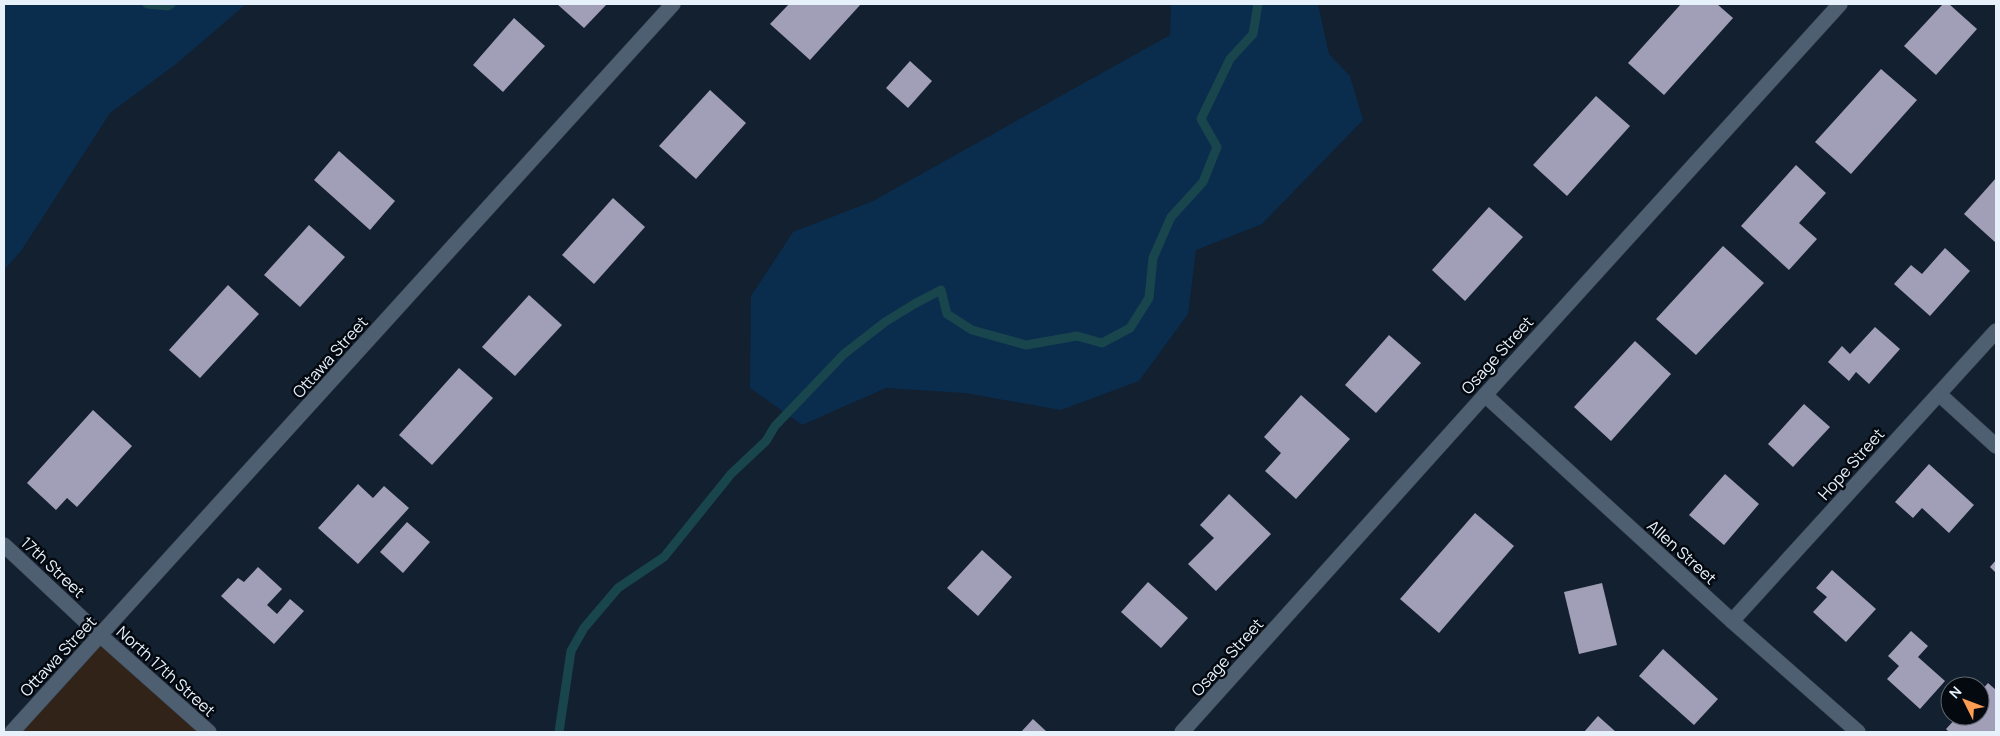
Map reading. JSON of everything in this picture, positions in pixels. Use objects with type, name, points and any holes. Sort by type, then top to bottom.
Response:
[{"type":"street","name":"Ottawa Street","points":[[12,732],[673,4]]},
{"type":"street","name":"Osage Street","points":[[1182,732],[1834,6]]},
{"type":"street","name":"Hope Street","points":[[1732,621],[1996,331]]},
{"type":"street","points":[[1939,394],[1996,446]]},
{"type":"street","name":"Allen Street","points":[[1485,395],[1732,621],[1858,732]]},
{"type":"street","name":"17th Street","points":[[4,545],[101,636]]},
{"type":"street","name":"North 17th Street","points":[[101,636],[209,732]]},
{"type":"shaded area","points":[[4,4],[246,4],[176,64],[110,113],[21,251],[4,270]]},
{"type":"shaded area","points":[[1171,4],[1318,4],[1329,54],[1350,76],[1363,120],[1262,224],[1196,250],[1188,314],[1139,381],[1061,410],[965,393],[886,388],[802,425],[750,388],[751,296],[793,232],[873,201],[1170,35]]},
{"type":"shaded area","points":[[101,636],[207,732],[12,732]]},
{"type":"building","points":[[557,4],[607,4],[584,28]]},
{"type":"building","points":[[789,4],[861,4],[810,60],[770,24]]},
{"type":"building","points":[[1681,4],[1717,4],[1733,18],[1664,95],[1628,63]]},
{"type":"building","points":[[1943,4],[1949,4],[1977,29],[1936,75],[1904,46]]},
{"type":"building","points":[[514,18],[545,46],[503,92],[473,65]]},
{"type":"building","points":[[910,61],[932,81],[908,108],[886,88]]},
{"type":"building","points":[[1881,69],[1917,100],[1851,174],[1815,142]]},
{"type":"building","points":[[710,90],[746,123],[696,179],[659,146]]},
{"type":"building","points":[[1596,96],[1630,126],[1567,196],[1533,165]]},
{"type":"building","points":[[339,151],[395,201],[370,230],[314,180]]},
{"type":"building","points":[[1796,165],[1826,193],[1799,223],[1817,239],[1789,270],[1741,226]]},
{"type":"building","points":[[1996,178],[1996,243],[1964,214]]},
{"type":"building","points":[[613,198],[645,227],[594,284],[562,255]]},
{"type":"building","points":[[1489,207],[1523,237],[1465,301],[1432,270]]},
{"type":"building","points":[[309,225],[345,257],[300,307],[264,275]]},
{"type":"building","points":[[1723,246],[1764,283],[1696,355],[1656,319]]},
{"type":"building","points":[[1945,248],[1970,271],[1930,316],[1894,284],[1911,265],[1922,274]]},
{"type":"building","points":[[228,285],[259,314],[200,378],[169,350]]},
{"type":"building","points":[[529,295],[562,325],[515,376],[482,347]]},
{"type":"building","points":[[1875,327],[1900,349],[1869,384],[1856,372],[1849,381],[1828,362],[1842,346],[1850,354]]},
{"type":"building","points":[[1389,335],[1421,363],[1376,413],[1345,385]]},
{"type":"building","points":[[1635,341],[1671,374],[1611,441],[1574,407]]},
{"type":"building","points":[[459,368],[493,398],[432,465],[399,435]]},
{"type":"building","points":[[1301,395],[1350,439],[1296,499],[1265,471],[1281,453],[1264,437]]},
{"type":"building","points":[[1804,404],[1830,427],[1793,467],[1768,444]]},
{"type":"building","points":[[93,410],[132,446],[77,507],[67,498],[56,510],[27,483]]},
{"type":"building","points":[[1929,464],[1974,505],[1949,533],[1922,508],[1913,518],[1895,502]]},
{"type":"building","points":[[1725,474],[1759,504],[1724,545],[1689,515]]},
{"type":"building","points":[[358,484],[373,498],[384,486],[409,508],[358,564],[318,528]]},
{"type":"building","points":[[1229,494],[1271,534],[1216,591],[1188,564],[1214,538],[1200,525]]},
{"type":"building","points":[[1475,513],[1514,546],[1439,633],[1400,599]]},
{"type":"building","points":[[407,522],[430,542],[403,573],[380,552]]},
{"type":"building","points":[[982,550],[1012,577],[978,616],[947,588]]},
{"type":"building","points":[[1996,560],[1996,573],[1990,567]]},
{"type":"building","points":[[258,567],[282,589],[267,605],[277,614],[290,599],[304,611],[274,644],[221,596],[238,578],[244,582]]},
{"type":"building","points":[[1832,570],[1876,609],[1846,642],[1813,612],[1827,597],[1816,588]]},
{"type":"building","points":[[1148,582],[1188,618],[1161,648],[1121,612]]},
{"type":"building","points":[[1602,583],[1617,645],[1579,654],[1564,592]]},
{"type":"building","points":[[1911,631],[1928,646],[1918,657],[1940,677],[1940,687],[1920,709],[1887,679],[1899,666],[1888,656]]},
{"type":"building","points":[[1663,649],[1718,699],[1694,725],[1639,676]]},
{"type":"building","points":[[1990,685],[1996,690],[1996,732],[1949,732],[1946,729],[1949,726],[1990,726]]},
{"type":"building","points":[[1598,716],[1616,732],[1584,732]]},
{"type":"building","points":[[1033,719],[1047,732],[1021,732]]},
{"type":"waterway","points":[[147,4],[168,6],[171,4]]},
{"type":"waterway","points":[[559,732],[571,651],[584,628],[618,588],[664,557],[731,474],[766,441],[775,426],[844,354],[885,322],[941,290],[947,314],[972,330],[1026,345],[1077,336],[1102,343],[1130,328],[1149,298],[1153,258],[1171,217],[1203,182],[1217,147],[1201,119],[1230,59],[1253,34],[1258,4]]}]
